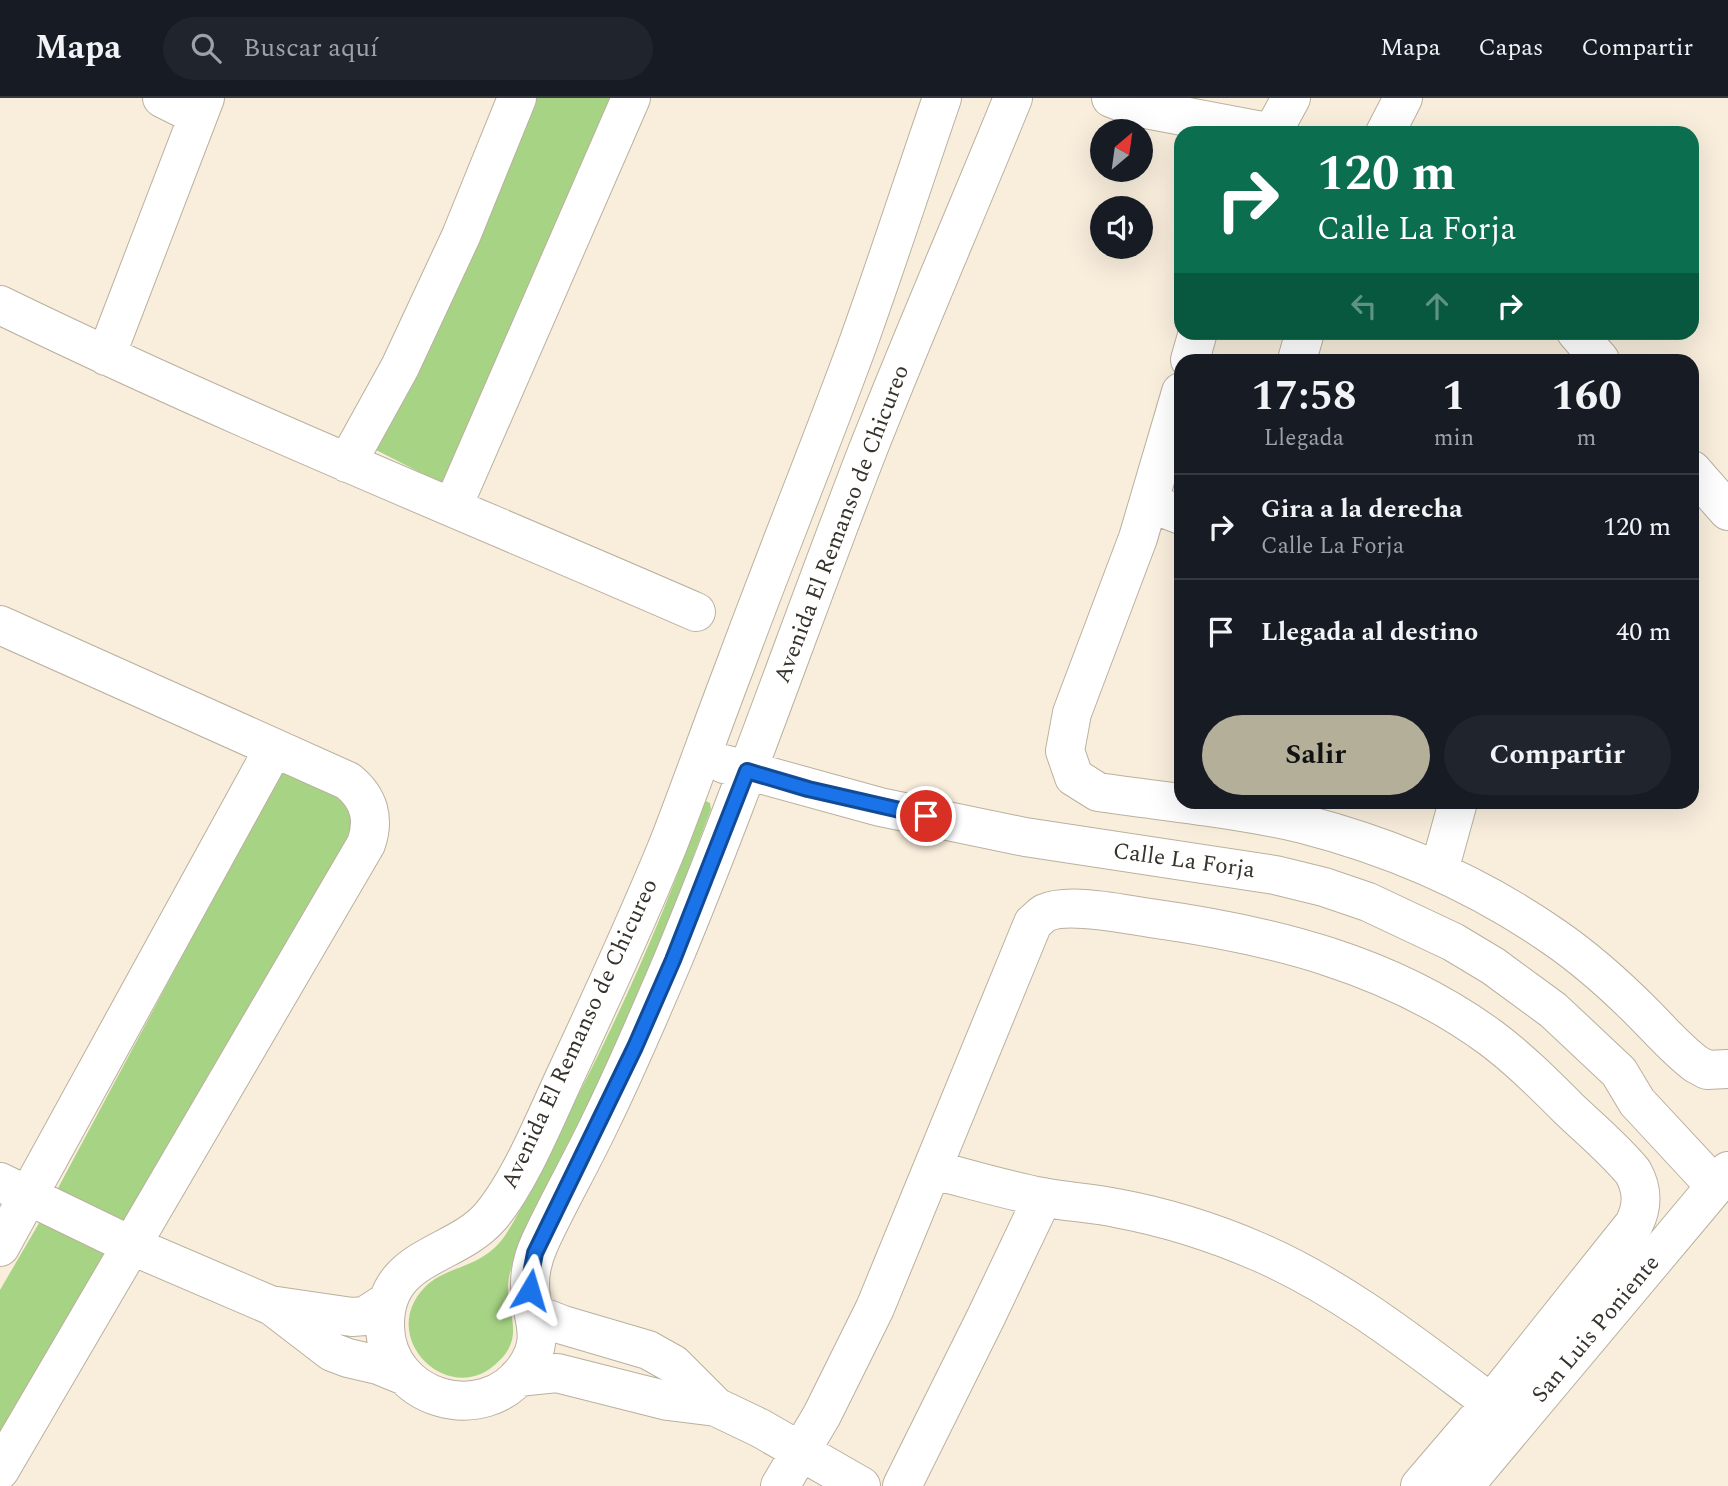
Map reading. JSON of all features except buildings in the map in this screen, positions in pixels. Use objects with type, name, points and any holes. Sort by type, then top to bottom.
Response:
[{"type":"street","points":[[106,356],[201,107],[162,98]]},
{"type":"street","points":[[347,463],[400,367],[517,98]]},
{"type":"street","points":[[453,506],[631,98]]},
{"type":"street","name":"Avenida El Remanso de Chicureo","points":[[942,98],[850,364],[702,757],[632,931],[541,1128],[510,1188],[484,1224],[467,1237],[420,1260],[410,1268],[388,1301],[385,1315],[387,1341],[396,1365],[425,1392],[437,1397],[473,1401],[496,1394],[518,1377],[534,1349],[538,1337],[530,1279],[535,1253],[635,1047],[673,960],[867,452],[1013,98]]},
{"type":"street","points":[[1218,98],[1261,126]]},
{"type":"street","points":[[1276,126],[1291,98]]},
{"type":"street","points":[[1389,126],[1403,98]]},
{"type":"street","points":[[1128,101],[1240,126]]},
{"type":"street","points":[[908,195],[916,207],[933,220],[962,223]]},
{"type":"street","points":[[0,305],[106,356],[347,463],[696,612]]},
{"type":"street","points":[[1583,340],[1595,354]]},
{"type":"street","points":[[1174,443],[1165,509],[1074,705],[1065,751],[1074,778],[1098,792],[1174,803]]},
{"type":"street","points":[[1699,478],[1728,512]]},
{"type":"street","points":[[0,1470],[366,844],[370,832],[368,807],[357,789],[348,781],[4,635]]},
{"type":"street","points":[[0,1247],[14,1190],[274,748]]},
{"type":"street","name":"Calle La Forja","points":[[702,757],[880,807],[1024,837],[1275,875],[1324,887],[1368,902],[1453,942],[1493,966],[1553,1010],[1619,1072],[1637,1101],[1724,1173]]},
{"type":"street","points":[[1213,809],[1303,824],[1375,847],[1439,872],[1484,894],[1554,937],[1618,988],[1696,1064],[1707,1070],[1728,1069]]},
{"type":"street","points":[[1439,872],[1456,809]]},
{"type":"street","points":[[780,1486],[822,1415],[875,1308],[1033,923],[1045,913],[1079,908],[1207,926],[1308,949],[1385,977],[1457,1015],[1522,1064],[1626,1163],[1639,1182],[1641,1204],[1634,1224],[1491,1403],[1420,1486]]},
{"type":"street","points":[[933,1170],[1043,1197],[1117,1208],[1162,1219],[1207,1232],[1259,1252],[1309,1276],[1357,1305],[1491,1403]]},
{"type":"street","name":"San Luis Poniente","points":[[1464,1486],[1724,1173]]},
{"type":"street","points":[[14,1190],[130,1245],[270,1305],[332,1352],[405,1376]]},
{"type":"street","points":[[902,1486],[1043,1197]]},
{"type":"street","points":[[270,1305],[352,1317],[365,1316],[388,1301]]},
{"type":"street","points":[[535,1314],[648,1350],[673,1364],[716,1407]]},
{"type":"street","points":[[518,1377],[557,1373],[668,1401],[716,1407],[760,1428],[861,1486]]},
{"type":"green space","points":[[534,98],[614,98],[443,484],[376,450]]},
{"type":"green space","points":[[286,762],[348,796],[358,828],[0,1452],[0,1290],[42,1218]]},
{"type":"green space","points":[[706,801],[710,803],[711,809],[639,997],[612,1058],[549,1181],[513,1262],[508,1296],[513,1334],[507,1352],[480,1374],[460,1378],[441,1373],[425,1362],[414,1346],[409,1327],[412,1307],[425,1287],[443,1274],[485,1255],[504,1237],[510,1227],[614,1021],[653,935]]},
{"type":"route","points":[[530,1290],[535,1253],[599,1126],[635,1047],[673,960],[747,771],[808,789],[926,816]]}]
